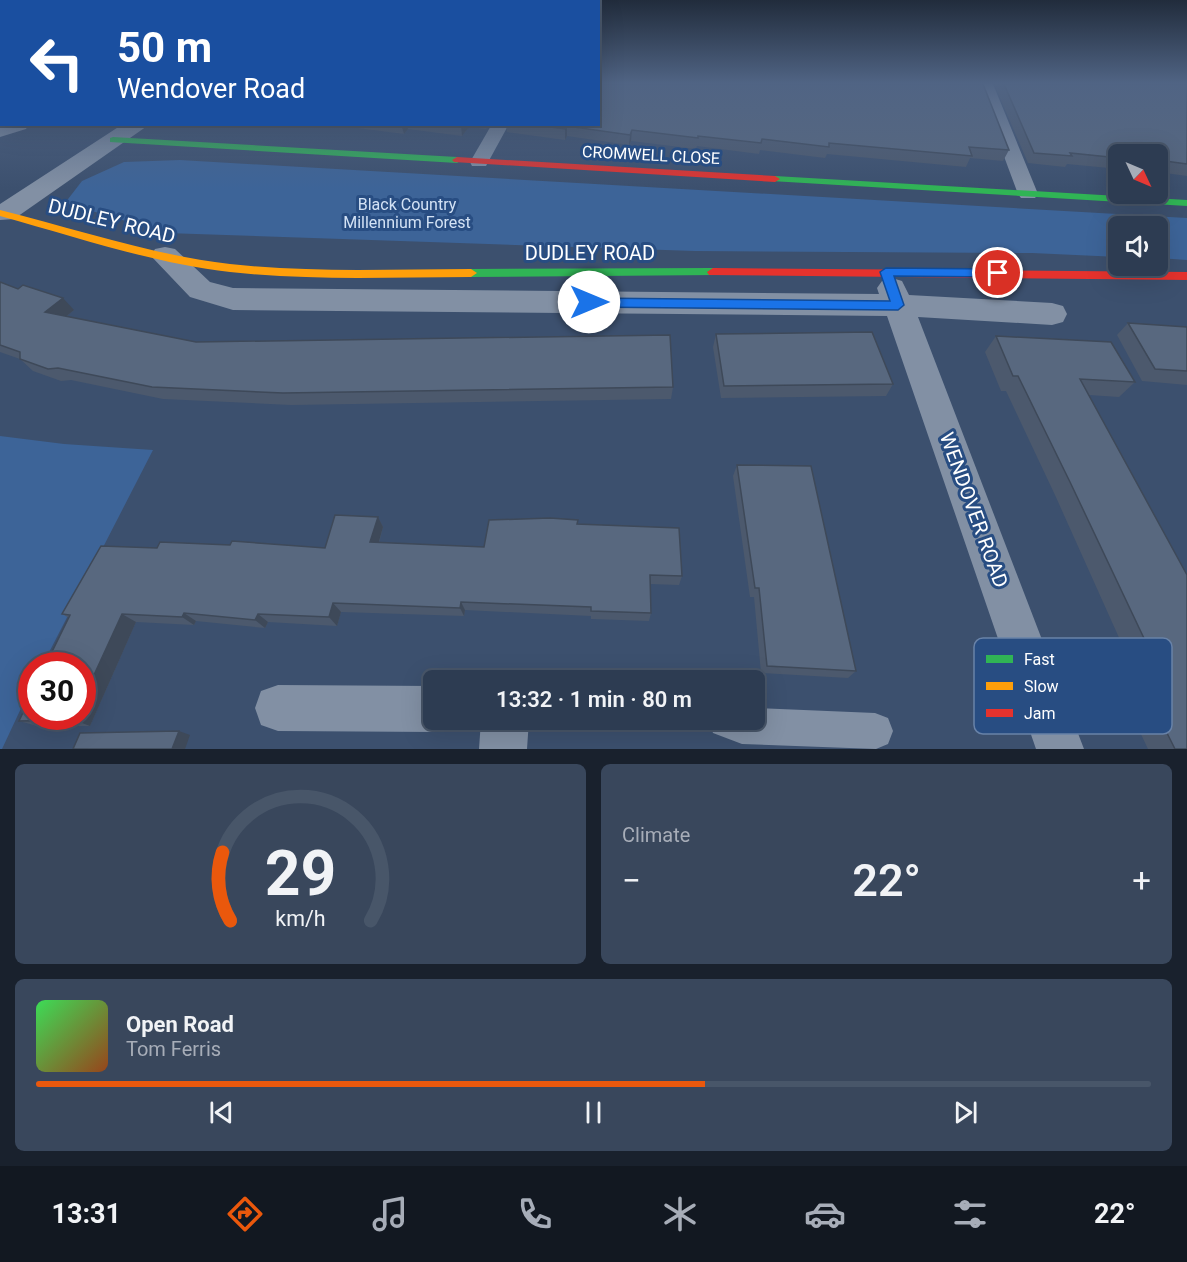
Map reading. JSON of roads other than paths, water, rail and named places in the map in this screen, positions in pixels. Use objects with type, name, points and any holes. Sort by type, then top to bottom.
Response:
[{"type":"street","points":[[2,213],[136,126]]},
{"type":"street","name":"CROMWELL CLOSE","points":[[113,140],[1187,203]]},
{"type":"street","name":"DUDLEY ROAD","points":[[2,213],[165,256]]},
{"type":"street","points":[[165,256],[200,290],[233,299],[892,288],[1187,276]]},
{"type":"street","points":[[892,288],[1052,314]]},
{"type":"street","name":"WENDOVER ROAD","points":[[892,288],[1020,638]]},
{"type":"street","points":[[278,708],[423,709]]},
{"type":"street","points":[[503,749],[504,730]]},
{"type":"street","name":"WENDOVER ROAD","points":[[1055,734],[1060,749]]},
{"type":"lane","points":[[999,119],[1028,194]]},
{"type":"lane","points":[[479,162],[500,126]]},
{"type":"lane","points":[[765,727],[875,731]]},
{"type":"park label","name":"Black Country Millennium Forest","points":[[407,213]]}]
